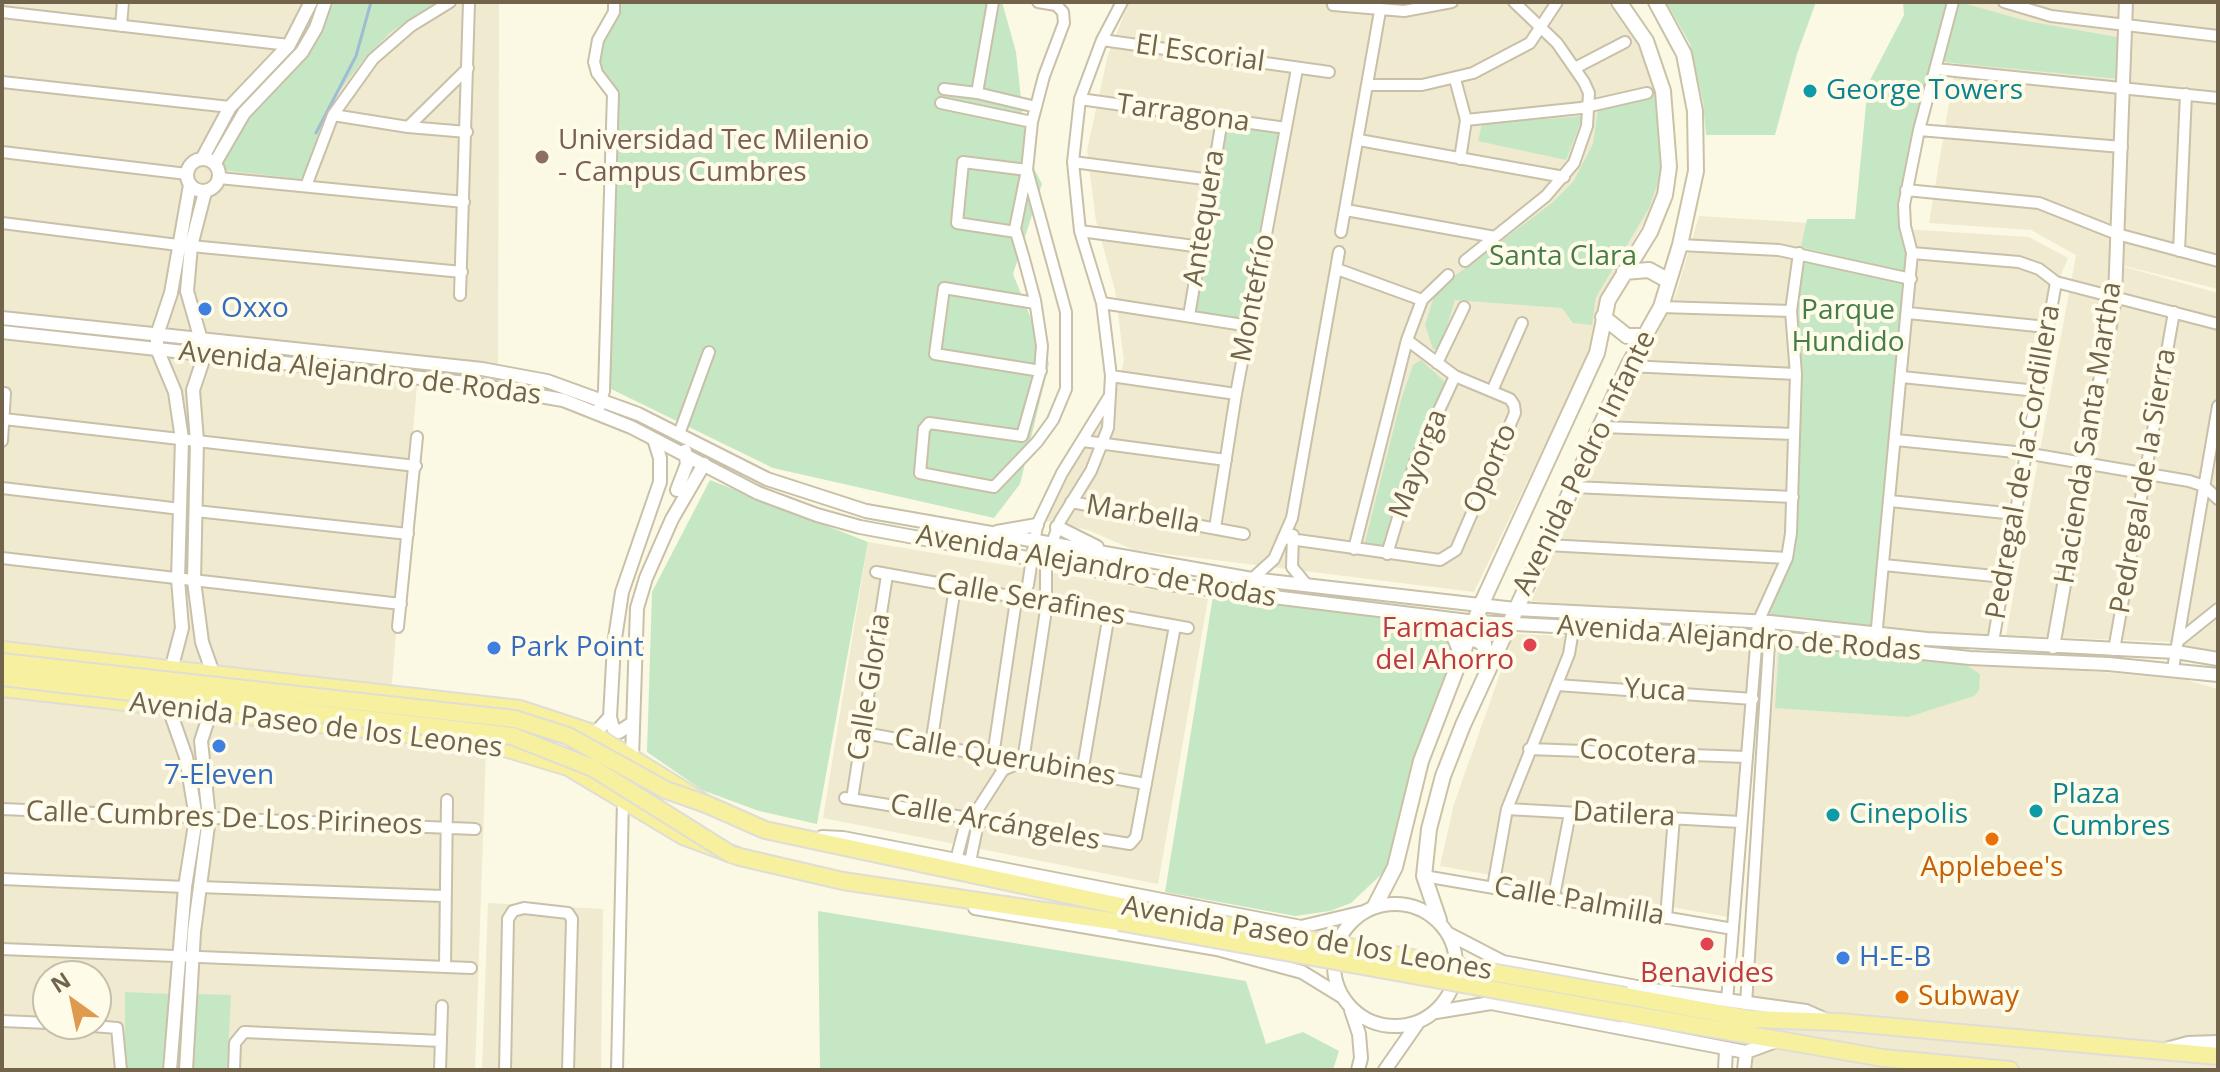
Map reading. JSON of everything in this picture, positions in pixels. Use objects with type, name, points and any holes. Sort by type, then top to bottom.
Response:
[{"type":"main road","name":"Avenida Pedro Infante","points":[[1370,909],[1395,867],[1421,761],[1471,638],[1481,605],[1597,353],[1603,317],[1624,272],[1658,216],[1669,167],[1667,119],[1656,63],[1640,30],[1619,2]]},
{"type":"main road","name":"Avenida Pedro Infante","points":[[1439,920],[1424,876],[1429,829],[1443,776],[1484,678],[1628,366],[1661,307],[1680,245],[1696,171],[1695,111],[1684,54],[1656,2]]},
{"type":"main road","points":[[1624,272],[1649,270],[1669,281]]},
{"type":"main road","points":[[1603,317],[1627,336],[1645,336]]},
{"type":"main road","points":[[1428,617],[1454,636],[1463,657]]},
{"type":"main road","points":[[1471,638],[1481,639],[1487,649],[1484,678]]},
{"type":"main road","name":"Avenida Paseo de los Leones","points":[[2,650],[520,709],[590,732],[706,804],[765,830],[1122,914],[1624,1004],[1751,1019],[1829,1021],[2218,1056]]},
{"type":"main road","points":[[2,662],[489,714],[568,736],[666,790],[706,804]]},
{"type":"main road","points":[[127,702],[141,690],[143,672],[138,664]]},
{"type":"main road","points":[[2,677],[512,736],[593,768],[732,855]]},
{"type":"main road","points":[[248,714],[244,706],[247,692],[259,679]]},
{"type":"main road","name":"Avenida Paseo de los Leones","points":[[2,688],[488,743],[568,767],[683,836],[732,855],[843,881],[1122,914]]},
{"type":"main road","name":"Avenida Paseo de los Leones","points":[[1624,1004],[1776,1041],[1883,1058],[2010,1070]]},
{"type":"street","points":[[121,26],[123,2]]},
{"type":"street","points":[[208,161],[230,107],[289,45],[311,2]]},
{"type":"street","points":[[186,1070],[199,887],[201,741],[211,710],[215,673],[202,642],[194,581],[197,441],[193,390],[205,354],[193,321],[187,291],[185,245],[188,180],[190,166],[208,161],[244,113],[302,52],[316,28],[325,2]]},
{"type":"street","points":[[306,186],[333,115],[352,85],[383,48],[450,2]]},
{"type":"street","points":[[460,295],[469,2]]},
{"type":"street","points":[[598,413],[602,398],[613,94],[597,73],[594,62],[598,40],[614,12],[614,2]]},
{"type":"street","points":[[977,93],[993,2]]},
{"type":"street","points":[[1027,170],[1066,312],[1066,389],[1053,420],[1037,442],[994,487],[920,473],[924,429],[929,423],[1022,436],[1041,371],[1042,346],[1035,303],[1016,232],[1032,122],[1064,23],[1063,12],[1056,5],[1038,2]]},
{"type":"street","points":[[1003,770],[993,756],[1018,600],[1103,445],[1111,376],[1102,303],[1080,231],[1073,162],[1080,99],[1102,40],[1122,2]]},
{"type":"street","points":[[1333,5],[1380,11],[1426,9],[1452,2]]},
{"type":"street","points":[[1465,261],[1546,196],[1564,177],[1581,147],[1589,106],[1589,93],[1575,68],[1540,26],[1514,2]]},
{"type":"street","points":[[1369,85],[1393,87],[1455,79],[1524,48],[1557,2]]},
{"type":"street","points":[[1875,649],[1911,279],[1912,253],[1903,214],[1919,130],[1953,2]]},
{"type":"street","points":[[2004,2],[2051,16],[2218,36]]},
{"type":"street","name":"Hacienda Santa Martha","points":[[2053,647],[2115,297],[2126,2]]},
{"type":"street","points":[[1341,232],[1380,11]]},
{"type":"street","points":[[2,12],[289,45]]},
{"type":"street","name":"El Escorial","points":[[1102,40],[1329,72]]},
{"type":"street","points":[[1575,68],[1625,42]]},
{"type":"street","points":[[408,127],[468,68]]},
{"type":"street","name":"Montefrío","points":[[1215,528],[1236,394],[1297,69]]},
{"type":"street","points":[[1936,69],[2218,98]]},
{"type":"street","points":[[1455,79],[1466,120],[1460,159]]},
{"type":"street","points":[[2,82],[230,107]]},
{"type":"street","points":[[944,89],[977,93],[1036,107]]},
{"type":"street","points":[[1466,120],[1589,106],[1647,93]]},
{"type":"street","points":[[2179,251],[2186,94]]},
{"type":"street","name":"Tarragona","points":[[1080,99],[1286,128]]},
{"type":"street","points":[[941,103],[1032,122]]},
{"type":"street","points":[[333,115],[408,127],[467,132]]},
{"type":"street","name":"Antequera","points":[[1189,316],[1222,120]]},
{"type":"street","points":[[1919,130],[2122,147]]},
{"type":"street","points":[[1359,140],[1564,177]]},
{"type":"street","points":[[2,152],[188,180],[205,192]]},
{"type":"street","points":[[208,161],[219,178]]},
{"type":"street","points":[[1016,232],[957,223],[963,162],[1027,170]]},
{"type":"street","points":[[1073,162],[1212,180]]},
{"type":"street","points":[[219,178],[464,202]]},
{"type":"street","points":[[170,1070],[185,887],[202,818],[186,757],[166,705],[182,628],[178,579],[182,439],[175,392],[157,349],[157,335],[205,192],[214,187],[219,178]]},
{"type":"street","points":[[1906,190],[2029,201],[2117,234],[2218,261]]},
{"type":"street","points":[[1346,210],[1495,237]]},
{"type":"street","points":[[2,223],[185,245],[462,272]]},
{"type":"street","points":[[1080,231],[1202,247]]},
{"type":"street","points":[[1680,245],[1799,253],[1911,279]]},
{"type":"street","points":[[1306,584],[1292,567],[1288,539],[1339,252]]},
{"type":"street","points":[[1727,1001],[1756,636],[1787,558],[1793,497],[1796,374],[1791,311],[1799,253]]},
{"type":"street","points":[[1912,253],[2019,262],[2039,269],[2056,282],[2218,324]]},
{"type":"street","points":[[1337,269],[1422,300]]},
{"type":"street","points":[[1354,549],[1407,340],[1422,300],[1448,275]]},
{"type":"street","name":"Pedregal de la Cordillera","points":[[1993,642],[2056,282]]},
{"type":"street","points":[[1035,303],[944,288],[935,354],[1041,371]]},
{"type":"street","points":[[1102,303],[1250,326]]},
{"type":"street","points":[[1437,363],[1464,307]]},
{"type":"street","points":[[1661,307],[1791,311]]},
{"type":"street","name":"Pedregal de la Sierra","points":[[2114,650],[2174,312]]},
{"type":"street","points":[[1908,313],[2047,327]]},
{"type":"street","name":"Avenida Alejandro de Rodas","points":[[2,318],[482,369],[547,381],[602,398],[755,473],[811,495],[866,511],[1035,542],[1055,534],[1123,556],[1252,579],[1481,605],[1512,616]]},
{"type":"street","points":[[1492,391],[1522,323]]},
{"type":"street","name":"Avenida Alejandro de Rodas","points":[[2,332],[466,383],[563,400],[654,439],[758,493],[860,527],[1168,584],[1476,622],[1512,616],[1764,622],[2053,647],[2114,650],[2177,647],[2218,659]]},
{"type":"street","name":"Oporto","points":[[1387,554],[1448,558],[1456,550],[1515,413],[1510,399],[1455,376],[1407,340]]},
{"type":"street","points":[[672,519],[677,490],[685,472],[686,455],[679,434],[709,352]]},
{"type":"street","points":[[1628,366],[1796,374]]},
{"type":"street","points":[[466,383],[478,378],[482,369]]},
{"type":"street","points":[[1111,376],[1236,394]]},
{"type":"street","name":"Mayorga","points":[[1387,554],[1415,462],[1455,376]]},
{"type":"street","points":[[1902,377],[2037,391]]},
{"type":"street","points":[[2,441],[5,393]]},
{"type":"street","points":[[956,860],[974,817],[1003,770],[1023,761],[1046,603],[1035,542],[1037,525],[1062,473],[1110,394]]},
{"type":"street","points":[[2173,669],[2218,406]]},
{"type":"street","points":[[4,419],[416,466]]},
{"type":"street","points":[[1602,427],[1794,434]]},
{"type":"street","points":[[398,627],[417,437]]},
{"type":"street","points":[[631,724],[619,732],[613,728],[610,717],[614,645],[625,581],[660,482],[660,458],[654,439]]},
{"type":"street","points":[[1896,440],[2025,453],[2085,463],[2204,486],[2218,499]]},
{"type":"street","points":[[1083,441],[1226,460]]},
{"type":"street","points":[[614,645],[621,650],[628,649],[646,578],[672,519],[704,464]]},
{"type":"street","points":[[660,482],[672,478],[677,490]]},
{"type":"street","points":[[1574,487],[1793,497]]},
{"type":"street","points":[[2,488],[181,509]]},
{"type":"street","points":[[1890,501],[2015,514]]},
{"type":"street","name":"Marbella","points":[[1071,502],[1244,534]]},
{"type":"street","points":[[196,511],[408,534]]},
{"type":"street","points":[[985,534],[1037,525]]},
{"type":"street","points":[[1055,534],[1123,556]]},
{"type":"street","points":[[1288,539],[1387,554]]},
{"type":"street","points":[[1252,579],[1274,559],[1288,539]]},
{"type":"street","points":[[1547,545],[1787,558]]},
{"type":"street","points":[[2,558],[401,604]]},
{"type":"street","points":[[1884,565],[2004,577]]},
{"type":"street","name":"Calle Serafines","points":[[882,573],[1018,600],[1188,628]]},
{"type":"street","name":"Calle Gloria","points":[[848,798],[864,733],[882,573]]},
{"type":"street","points":[[931,745],[955,587]]},
{"type":"street","points":[[2177,647],[2218,609]]},
{"type":"street","points":[[1082,773],[1109,614]]},
{"type":"street","points":[[1493,887],[1507,809],[1557,685],[1575,619]]},
{"type":"street","name":"Avenida Alejandro de Rodas","points":[[1575,619],[1875,649],[2173,669],[2218,675]]},
{"type":"street","points":[[632,758],[636,621]]},
{"type":"street","points":[[1746,1004],[1770,637],[1764,622]]},
{"type":"street","points":[[1146,784],[1175,626]]},
{"type":"street","points":[[613,660],[624,663],[628,682],[633,684]]},
{"type":"street","name":"Yuca","points":[[1557,685],[1753,699]]},
{"type":"street","points":[[590,732],[598,730],[610,717]]},
{"type":"street","name":"Calle Querubines","points":[[864,733],[1146,784]]},
{"type":"street","name":"Cocotera","points":[[1529,749],[1746,757]]},
{"type":"street","name":"Calle Arcángeles","points":[[848,798],[974,817],[1125,846],[1136,837],[1146,784]]},
{"type":"street","points":[[617,1070],[623,799]]},
{"type":"street","points":[[445,967],[443,896],[447,800]]},
{"type":"street","name":"Calle Cumbres De Los Pirineos","points":[[2,809],[475,829]]},
{"type":"street","name":"Datilera","points":[[1507,809],[1740,822]]},
{"type":"street","points":[[1554,896],[1570,813]]},
{"type":"street","points":[[970,862],[974,817]]},
{"type":"street","points":[[1666,918],[1674,817]]},
{"type":"street","name":"Avenida Paseo de los Leones","points":[[788,836],[843,838],[1301,927],[1370,909]]},
{"type":"street","points":[[1738,873],[1742,907],[1752,915]]},
{"type":"street","name":"Calle Palmilla","points":[[1424,876],[1733,929]]},
{"type":"street","points":[[2,879],[185,887]]},
{"type":"street","name":"Avenida Paseo de los Leones","points":[[843,881],[882,892],[1217,949],[1302,972],[1341,996]]},
{"type":"street","points":[[199,887],[443,896]]},
{"type":"street","points":[[1351,1010],[1390,1025],[1406,1027],[1436,1012],[1453,986],[1456,969],[1449,934],[1439,920],[1422,909],[1403,903],[1370,909],[1346,930],[1335,953],[1336,985],[1351,1010],[1359,1034],[1361,1058],[1358,1070]]},
{"type":"street","points":[[505,1070],[508,919],[513,911],[524,908],[570,915],[568,1070]]},
{"type":"street","points":[[1217,949],[1230,945],[1238,933],[1236,920],[1226,910]]},
{"type":"street","name":"Avenida Paseo de los Leones","points":[[1449,934],[1503,962],[1727,1001],[1806,1011],[1829,1021]]},
{"type":"street","points":[[2,949],[179,959],[471,968]]},
{"type":"street","points":[[1491,1003],[1487,978],[1503,962]]},
{"type":"street","name":"Avenida Paseo de los Leones","points":[[1436,1012],[1491,1003],[1746,1052],[1776,1041]]},
{"type":"street","points":[[440,1070],[442,1006]]},
{"type":"street","points":[[2,1021],[32,1022]]},
{"type":"street","points":[[1385,1070],[1418,1023]]},
{"type":"street","points":[[112,1026],[120,1035],[121,1070]]},
{"type":"street","points":[[234,1070],[235,1043],[240,1034],[441,1041]]},
{"type":"street","points":[[2160,1051],[2188,1043],[2218,1042]]},
{"type":"street","points":[[1725,1070],[1726,1049]]},
{"type":"street","points":[[1744,1070],[1746,1052]]},
{"type":"shaded area","points":[[2,2],[499,2],[498,380],[418,372],[390,705],[487,720],[475,1070],[2,1070]]},
{"type":"shaded area","points":[[1129,2],[1607,2],[1633,31],[1656,80],[1666,138],[1660,195],[1600,298],[1596,339],[1474,592],[1134,550],[1088,530],[1046,521],[1081,451],[1109,413],[1124,361],[1115,290],[1096,221],[1087,150],[1108,55]]},
{"type":"shaded area","points":[[1966,2],[2218,2],[2218,289],[2096,259],[2218,293],[2218,657],[2169,642],[2006,635],[2076,255],[2031,230],[1929,223]]},
{"type":"shaded area","points":[[1699,216],[2029,237],[2068,258],[2035,337],[1988,639],[1531,601],[1676,294]]},
{"type":"shaded area","points":[[868,542],[1208,599],[1158,884],[823,818]]},
{"type":"shaded area","points":[[1514,634],[1752,643],[1728,917],[1440,866],[1454,804]]},
{"type":"shaded area","points":[[1777,645],[2183,679],[2218,689],[2218,1070],[1744,1070]]},
{"type":"shaded area","points":[[488,903],[603,909],[601,1070],[482,1070]]},
{"type":"green space","points":[[334,2],[438,2],[392,31],[365,58],[340,90],[321,125],[304,175],[299,179],[224,170],[222,160],[255,111],[298,67],[314,45]]},
{"type":"green space","points":[[615,2],[1002,2],[1016,52],[1027,155],[1042,184],[1013,274],[1049,363],[1020,484],[994,518],[773,468],[609,388],[614,91],[598,74],[595,59]]},
{"type":"green space","points":[[1666,2],[1816,2],[1797,54],[1775,135],[1706,135],[1703,102],[1690,44]]},
{"type":"green space","points":[[1903,2],[1948,2],[1918,114],[1900,207],[1907,256],[1904,272],[1801,247],[1807,219],[1855,219],[1868,84],[1904,15]]},
{"type":"green space","points":[[1959,2],[2027,21],[2122,38],[2119,79],[1942,62]]},
{"type":"green space","name":"Santa Clara","points":[[1655,93],[1663,145],[1659,180],[1649,208],[1596,297],[1592,325],[1573,323],[1562,308],[1455,300],[1440,350],[1433,349],[1425,325],[1436,290],[1552,203],[1573,182],[1593,144],[1598,109]]},
{"type":"green space","points":[[1583,116],[1566,160],[1478,141],[1482,124]]},
{"type":"green space","points":[[1232,125],[1276,132],[1281,140],[1248,316],[1242,320],[1198,313],[1195,306],[1225,132]]},
{"type":"green space","name":"Parque Hundido","points":[[1809,261],[1901,282],[1905,289],[1871,627],[1773,618],[1770,613],[1795,548],[1801,381],[1795,323],[1802,266]]},
{"type":"green space","points":[[1421,360],[1447,384],[1401,491],[1384,545],[1380,549],[1364,546],[1401,400],[1413,365]]},
{"type":"green space","points":[[710,480],[868,542],[817,824],[759,811],[702,790],[647,752],[652,592]]},
{"type":"green space","points":[[1213,596],[1424,622],[1445,631],[1455,651],[1412,763],[1386,870],[1351,903],[1330,911],[1295,916],[1165,892]]},
{"type":"green space","points":[[1779,647],[1966,665],[1980,674],[1979,690],[1974,696],[1908,717],[1775,708]]},
{"type":"green space","points":[[818,911],[1246,981],[1266,1044],[1303,1032],[1339,1051],[1333,1070],[820,1070]]},
{"type":"green space","points":[[125,992],[171,994],[164,1070],[125,1070]]},
{"type":"green space","points":[[195,994],[231,995],[227,1070],[189,1070]]},
{"type":"waterway","points":[[316,133],[356,56],[371,2]]},
{"type":"place","name":"George Towers","points":[[1810,91]]},
{"type":"place","name":"Universidad Tec Milenio - Campus Cumbres","points":[[542,157]]},
{"type":"place","name":"Oxxo","points":[[205,309]]},
{"type":"place","name":"Farmacias del Ahorro","points":[[1530,645]]},
{"type":"place","name":"Park Point","points":[[494,648]]},
{"type":"place","name":"7-Eleven","points":[[219,746]]},
{"type":"place","name":"Plaza Cumbres","points":[[2036,811]]},
{"type":"place","name":"Cinepolis","points":[[1833,815]]},
{"type":"place","name":"Applebee's","points":[[1992,839]]},
{"type":"place","name":"Benavides","points":[[1707,944]]},
{"type":"place","name":"H-E-B","points":[[1843,958]]},
{"type":"place","name":"Subway","points":[[1902,997]]}]
